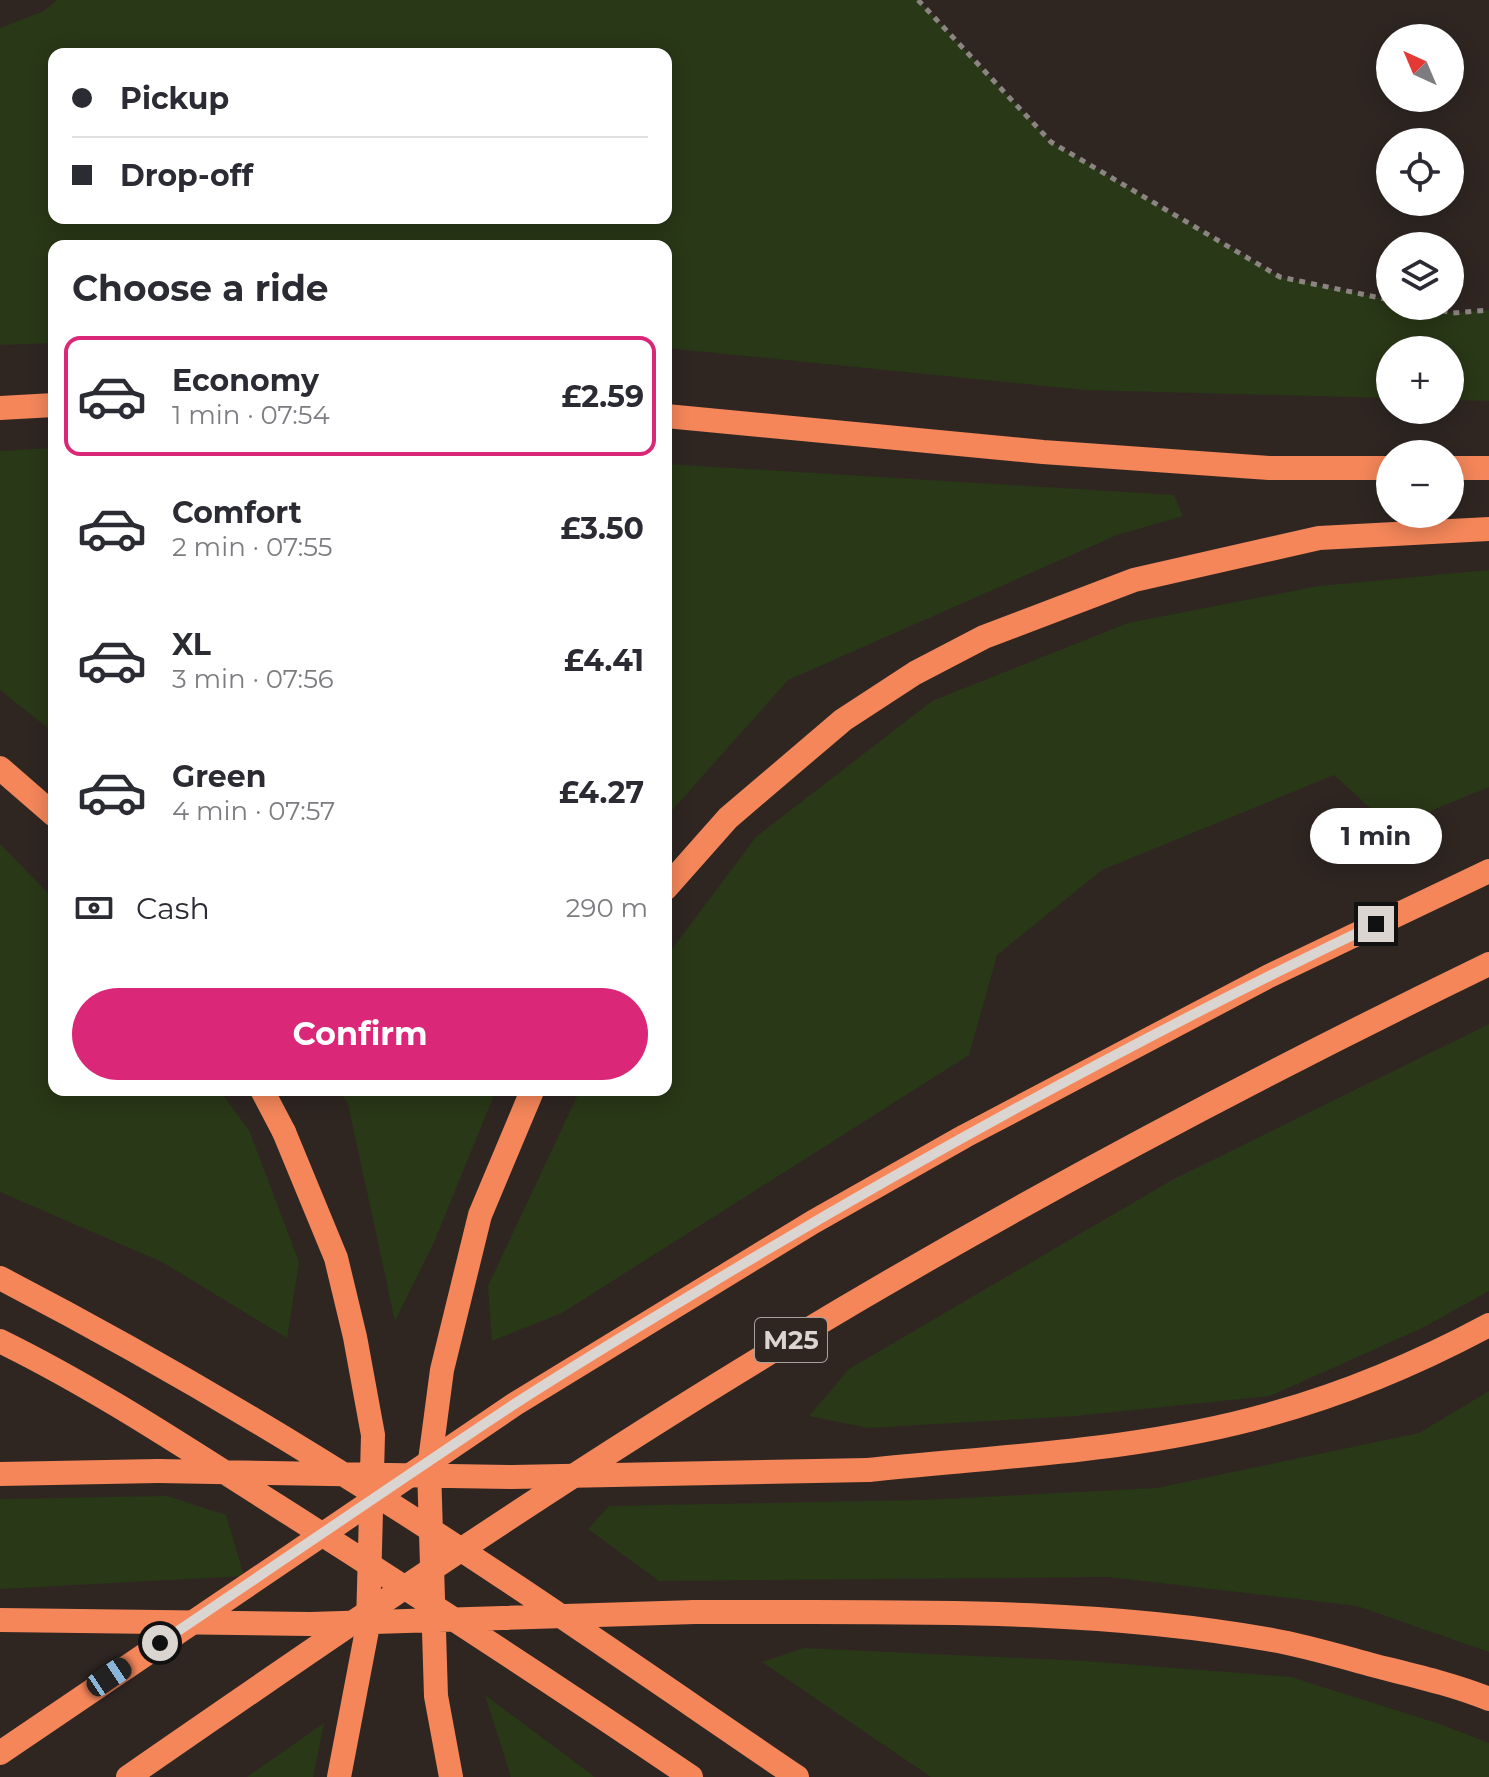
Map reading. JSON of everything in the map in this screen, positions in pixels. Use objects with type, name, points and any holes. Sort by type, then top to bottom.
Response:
[{"type":"highway","points":[[0,408],[48,405]]},
{"type":"highway","points":[[672,417],[1058,454],[1269,468],[1376,468]]},
{"type":"highway","points":[[1464,468],[1489,468]]},
{"type":"highway","points":[[672,881],[728,818],[843,720],[915,673],[984,637],[1134,580],[1319,538],[1489,529]]},
{"type":"highway","points":[[0,768],[48,810]]},
{"type":"highway","points":[[0,1753],[515,1404],[813,1222],[965,1136],[1254,984],[1489,871]]},
{"type":"highway","name":"M25","points":[[128,1777],[321,1643],[646,1430],[792,1339],[1100,1163],[1256,1079],[1489,964]]},
{"type":"highway","points":[[265,1096],[284,1132],[336,1258],[355,1337],[373,1435],[368,1625],[339,1777]]},
{"type":"highway","points":[[451,1777],[436,1696],[429,1468],[442,1370],[480,1215],[530,1096]]},
{"type":"highway","points":[[0,1278],[113,1337],[318,1458],[797,1777]]},
{"type":"highway","points":[[0,1474],[158,1471],[512,1477],[868,1470],[1099,1446],[1185,1433],[1270,1415],[1431,1356],[1489,1325]]},
{"type":"highway","points":[[0,1341],[51,1367],[256,1493],[474,1631],[691,1777]]},
{"type":"highway","points":[[0,1620],[310,1624],[695,1612],[975,1613],[1086,1618],[1184,1627],[1274,1640],[1400,1672],[1489,1699]]},
{"type":"path","points":[[918,0],[1051,142],[1280,277],[1376,297]]},
{"type":"path","points":[[1464,312],[1489,310]]},
{"type":"green space","points":[[57,0],[918,0],[1051,142],[1280,277],[1376,297],[1376,320],[1464,320],[1464,312],[1489,310],[1489,401],[1464,400],[1464,336],[1376,336],[1376,398],[1085,390],[672,349],[672,240],[48,240],[48,343],[0,345],[0,28],[44,11]]},
{"type":"green space","points":[[48,448],[48,728],[0,690],[0,451]]},
{"type":"green space","points":[[672,464],[1174,495],[1183,516],[1117,535],[788,680],[672,810]]},
{"type":"green space","points":[[1489,570],[1489,787],[1391,827],[1334,775],[1102,870],[997,955],[969,1055],[562,1313],[492,1341],[488,1286],[577,1096],[672,1096],[672,949],[756,837],[932,701],[1128,623],[1319,586]]},
{"type":"green space","points":[[0,844],[48,893],[48,1096],[224,1096],[249,1130],[299,1262],[287,1338],[162,1262],[0,1192]]},
{"type":"green space","points":[[1489,1024],[1489,1291],[1422,1328],[1270,1396],[1075,1416],[868,1428],[809,1416],[849,1369],[1172,1180]]},
{"type":"green space","points":[[343,1096],[494,1096],[435,1240],[395,1321],[348,1104]]},
{"type":"green space","points":[[1489,1391],[1489,1652],[1357,1606],[1109,1577],[659,1581],[588,1529],[609,1506],[923,1500],[1157,1488],[1419,1433]]},
{"type":"green space","points":[[167,1496],[226,1515],[244,1576],[0,1589],[0,1499]]},
{"type":"green space","points":[[804,1648],[1085,1661],[1291,1677],[1440,1724],[1489,1743],[1489,1777],[931,1777],[762,1662]]},
{"type":"green space","points":[[485,1695],[595,1777],[511,1777]]},
{"type":"green space","points":[[324,1723],[313,1777],[247,1777]]},
{"type":"route","points":[[160,1643],[515,1404],[813,1222],[1095,1067],[1376,924]]}]
